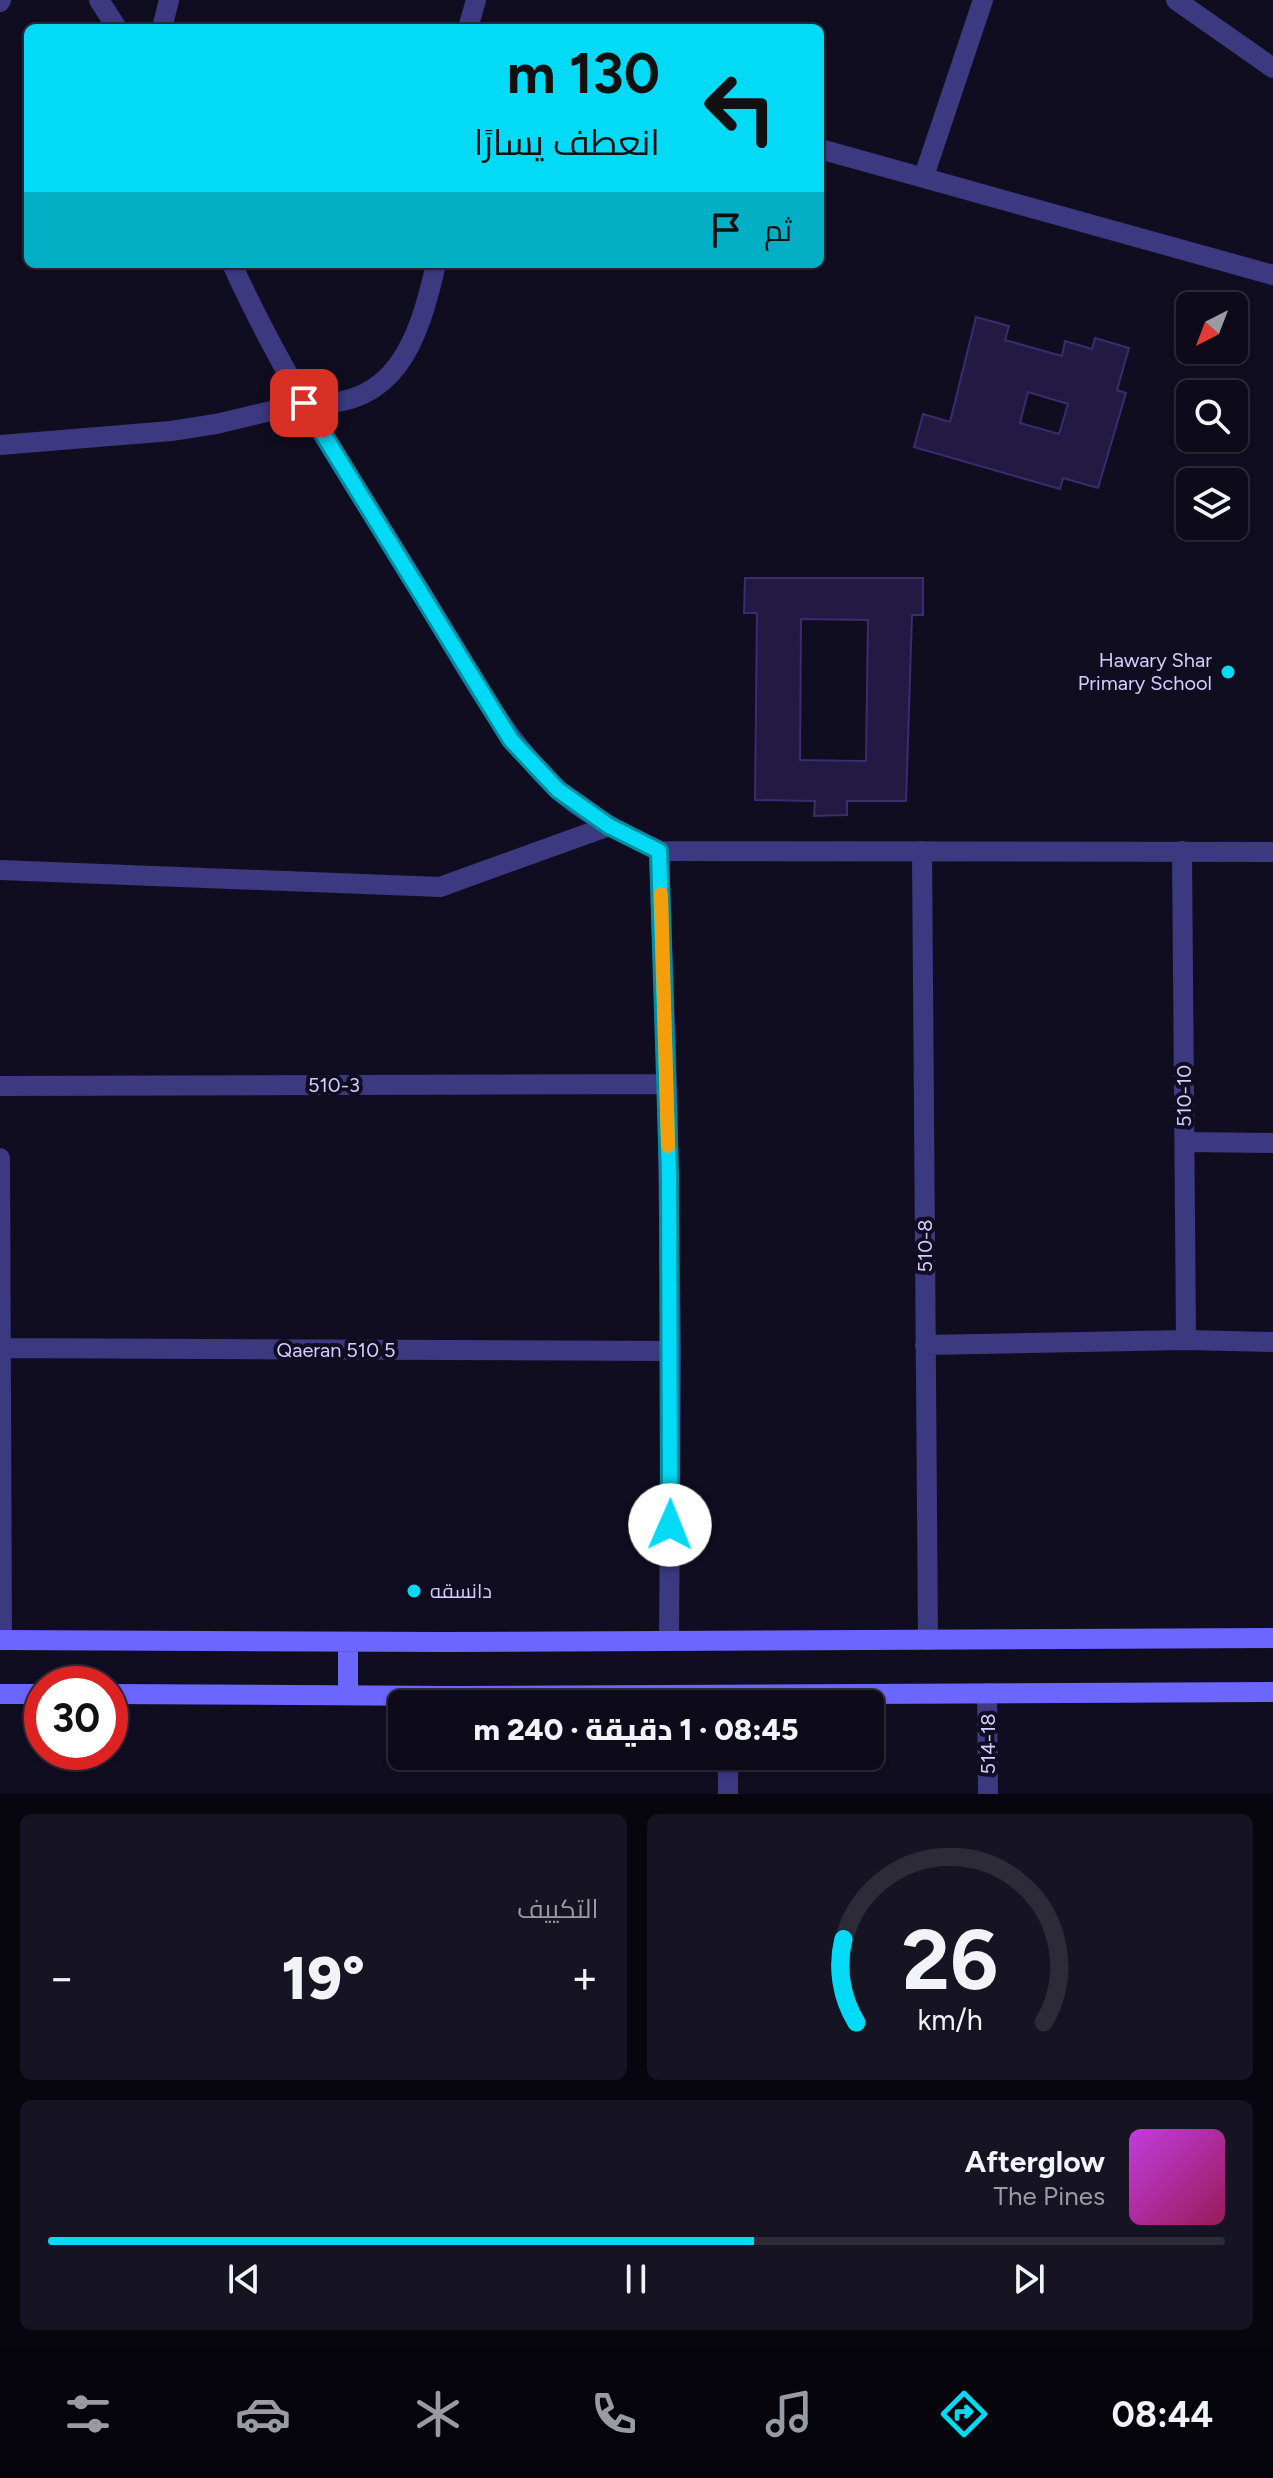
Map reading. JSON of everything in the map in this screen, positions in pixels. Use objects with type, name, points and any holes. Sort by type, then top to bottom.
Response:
[{"type":"main road","points":[[1,1640],[348,1642],[1273,1638]]},
{"type":"main road","points":[[348,1642],[348,1695]]},
{"type":"main road","points":[[884,1695],[1273,1692]]},
{"type":"main road","points":[[0,1694],[24,1694]]},
{"type":"main road","points":[[128,1694],[388,1695]]},
{"type":"street","points":[[99,0],[114,24]]},
{"type":"street","points":[[163,24],[169,0]]},
{"type":"street","points":[[469,24],[476,0]]},
{"type":"street","points":[[924,176],[983,0]]},
{"type":"street","points":[[1181,2],[1273,68]]},
{"type":"street","points":[[824,150],[1273,275]]},
{"type":"street","points":[[234,268],[257,319],[304,403],[511,740],[558,790],[609,826],[659,851],[1273,852]]},
{"type":"street","points":[[0,445],[171,431],[216,424],[304,403],[340,403],[357,398],[388,379],[399,366],[429,297],[435,268]]},
{"type":"street","points":[[0,870],[440,887],[609,826]]},
{"type":"street","points":[[659,851],[667,1084],[671,1351],[669,1641]]},
{"type":"street","name":"510-8","points":[[922,851],[928,1640]]},
{"type":"street","name":"510-10","points":[[1182,851],[1186,1340]]},
{"type":"street","name":"510-3","points":[[0,1086],[667,1084]]},
{"type":"street","points":[[1185,1142],[1273,1143]]},
{"type":"street","points":[[0,1158],[1,1640]]},
{"type":"street","points":[[925,1345],[1186,1340],[1273,1342]]},
{"type":"street","name":"Qaeran 510 5","points":[[0,1348],[671,1351]]},
{"type":"street","name":"514-18","points":[[987,1693],[988,1794]]},
{"type":"street","points":[[728,1770],[728,1794]]},
{"type":"building","points":[[976,317],[1009,326],[1005,340],[1062,356],[1065,341],[1092,349],[1095,338],[1129,348],[1117,390],[1126,393],[1098,488],[1063,478],[1060,489],[914,447],[923,414],[950,422]],"holes":[[[1028,392],[1068,404],[1059,434],[1020,423]]]},
{"type":"building","points":[[745,578],[923,578],[923,615],[912,615],[906,801],[847,801],[847,815],[814,816],[815,801],[755,800],[757,613],[744,613]],"holes":[[[801,619],[868,620],[866,761],[800,760]]]},
{"type":"slow traffic","points":[[661,894],[668,1146]]},
{"type":"place","name":"Hawary Shar Primary School","points":[[1228,672]]},
{"type":"place","name":"دانسقه","points":[[414,1591]]},
{"type":"route","points":[[304,403],[511,740],[558,790],[609,826],[659,851],[669,1173],[670,1525]]}]
